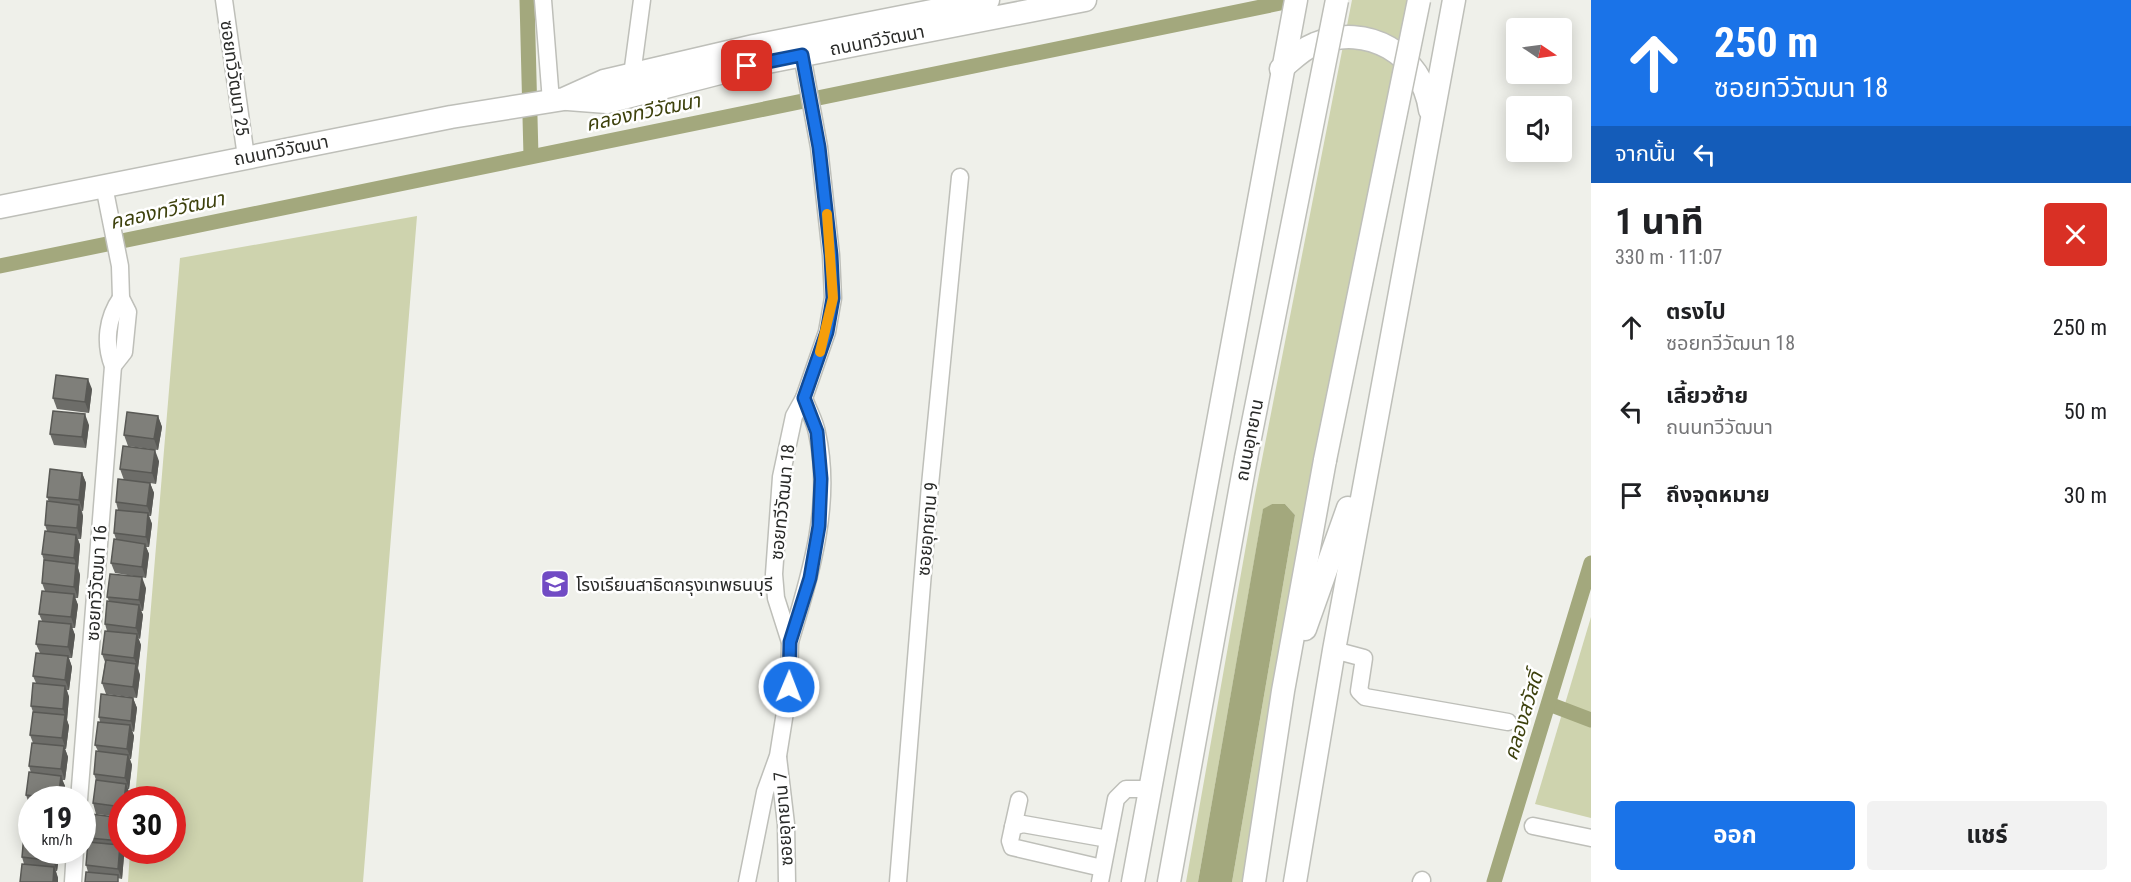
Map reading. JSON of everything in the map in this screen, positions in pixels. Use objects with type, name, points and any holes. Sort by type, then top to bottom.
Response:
[{"type":"main road","name":"ถนนทวีวัฒนา","points":[[0,207],[246,157],[543,102],[604,81],[912,7],[988,0]]},
{"type":"main road","name":"ถนนทวีวัฒนา","points":[[543,102],[607,102],[802,55],[1085,0]]},
{"type":"main road","name":"ถนนอุทยาน","points":[[1133,882],[1296,0]]},
{"type":"main road","name":"ถนนอุทยาน","points":[[1169,882],[1246,458],[1337,0]]},
{"type":"main road","points":[[1254,882],[1283,691],[1325,460],[1419,0]]},
{"type":"main road","points":[[1295,882],[1371,444],[1454,0]]},
{"type":"main road","points":[[1284,59],[1314,44],[1341,36],[1363,37],[1391,47],[1414,68],[1428,96],[1431,117]]},
{"type":"main road","points":[[1283,691],[1371,444]]},
{"type":"street","name":"ซอยทวีวัฒนา 25","points":[[224,0],[246,157]]},
{"type":"street","points":[[543,0],[543,102]]},
{"type":"street","points":[[633,75],[642,0]]},
{"type":"street","name":"ซอยทวีวัฒนา 18","points":[[790,642],[776,598],[774,574],[777,520],[789,433],[827,332],[833,298],[831,255],[819,147],[802,55]]},
{"type":"street","name":"ซอยอุทยาน 9","points":[[898,882],[929,497],[960,177]]},
{"type":"street","name":"ซอยทวีวัฒนา 16","points":[[80,786],[113,366],[124,352],[128,312],[121,298],[120,266],[104,186]]},
{"type":"street","name":"ซอยทวีวัฒนา 18","points":[[747,882],[765,792],[778,756],[789,687],[790,642],[810,578],[819,526],[821,479],[817,432],[804,398]]},
{"type":"street","points":[[1334,650],[1364,658],[1359,691],[1365,698],[1508,722]]},
{"type":"street","name":"ซอยอุทยาน 7","points":[[778,756],[786,824],[787,882]]},
{"type":"street","points":[[1019,800],[1010,841],[1012,847],[1101,875],[1116,799],[1126,789],[1150,789]]},
{"type":"street","points":[[1013,827],[1023,824],[1108,839]]},
{"type":"street","points":[[1533,826],[1591,838]]},
{"type":"street","points":[[73,882],[74,864]]},
{"type":"shaded area","points":[[1352,0],[1407,0],[1307,504],[1243,882],[1232,882],[1295,515],[1285,504],[1272,504],[1263,510],[1198,882],[1186,882],[1255,495]]},
{"type":"shaded area","points":[[417,216],[363,882],[128,882],[129,864],[186,864],[186,786],[136,786],[180,258]]},
{"type":"shaded area","points":[[1272,504],[1285,504],[1295,515],[1232,882],[1198,882],[1263,509]]},
{"type":"shaded area","points":[[1591,617],[1591,818],[1535,804]]},
{"type":"building","points":[[56,375],[88,379],[85,402],[53,398]]},
{"type":"building","points":[[53,411],[85,414],[82,437],[50,434]]},
{"type":"building","points":[[127,412],[158,416],[154,439],[124,435]]},
{"type":"building","points":[[123,446],[155,450],[152,473],[120,469]]},
{"type":"building","points":[[50,469],[82,473],[79,500],[47,497]]},
{"type":"building","points":[[118,479],[150,483],[147,506],[116,502]]},
{"type":"building","points":[[47,501],[79,505],[77,528],[45,525]]},
{"type":"building","points":[[116,510],[148,513],[146,537],[114,533]]},
{"type":"building","points":[[45,531],[76,535],[74,558],[42,554]]},
{"type":"building","points":[[114,539],[145,544],[142,567],[111,563]]},
{"type":"building","points":[[44,560],[76,564],[74,587],[42,583]]},
{"type":"building","points":[[110,574],[142,577],[139,600],[107,597]]},
{"type":"building","points":[[42,591],[74,594],[71,617],[39,614]]},
{"type":"building","points":[[107,601],[139,605],[136,628],[105,624]]},
{"type":"building","points":[[39,621],[71,624],[68,647],[36,644]]},
{"type":"building","points":[[105,631],[137,634],[134,658],[102,654]]},
{"type":"building","points":[[36,653],[68,656],[65,680],[33,676]]},
{"type":"building","points":[[106,660],[136,664],[133,687],[102,683]]},
{"type":"building","points":[[33,683],[65,686],[63,709],[31,706]]},
{"type":"building","points":[[101,694],[133,698],[131,721],[99,717]]},
{"type":"building","points":[[33,712],[65,715],[62,738],[30,735]]},
{"type":"building","points":[[98,722],[130,725],[127,749],[95,745]]},
{"type":"building","points":[[32,743],[64,746],[61,769],[29,766]]},
{"type":"building","points":[[96,751],[128,755],[125,778],[94,774]]},
{"type":"building","points":[[29,772],[61,776],[60,786],[27,786]]},
{"type":"building","points":[[96,780],[126,784],[126,786],[108,786],[108,805],[96,803]]},
{"type":"building","points":[[96,815],[108,816],[108,840],[96,839]]},
{"type":"building","points":[[96,843],[108,844],[108,864],[118,864],[118,869],[86,865],[96,864]]},
{"type":"building","points":[[22,864],[54,867],[53,882],[20,882]]},
{"type":"building","points":[[86,872],[118,875],[118,882],[85,882]]},
{"type":"waterway","points":[[527,0],[531,156]]},
{"type":"waterway","name":"คลองทวีวัฒนา","points":[[0,266],[1295,0]]},
{"type":"waterway","name":"คลองสวัสดิ์","points":[[1494,882],[1591,563]]},
{"type":"waterway","points":[[1549,704],[1591,720]]},
{"type":"slow traffic","points":[[820,352],[827,332],[833,298],[827,214]]},
{"type":"place","name":"โรงเรียนสาธิตกรุงเทพธนบุรี","points":[[555,584]]},
{"type":"route","points":[[747,66],[802,55],[819,147],[831,255],[833,298],[827,332],[804,398],[817,432],[821,479],[819,526],[810,578],[790,642],[789,687]]}]
